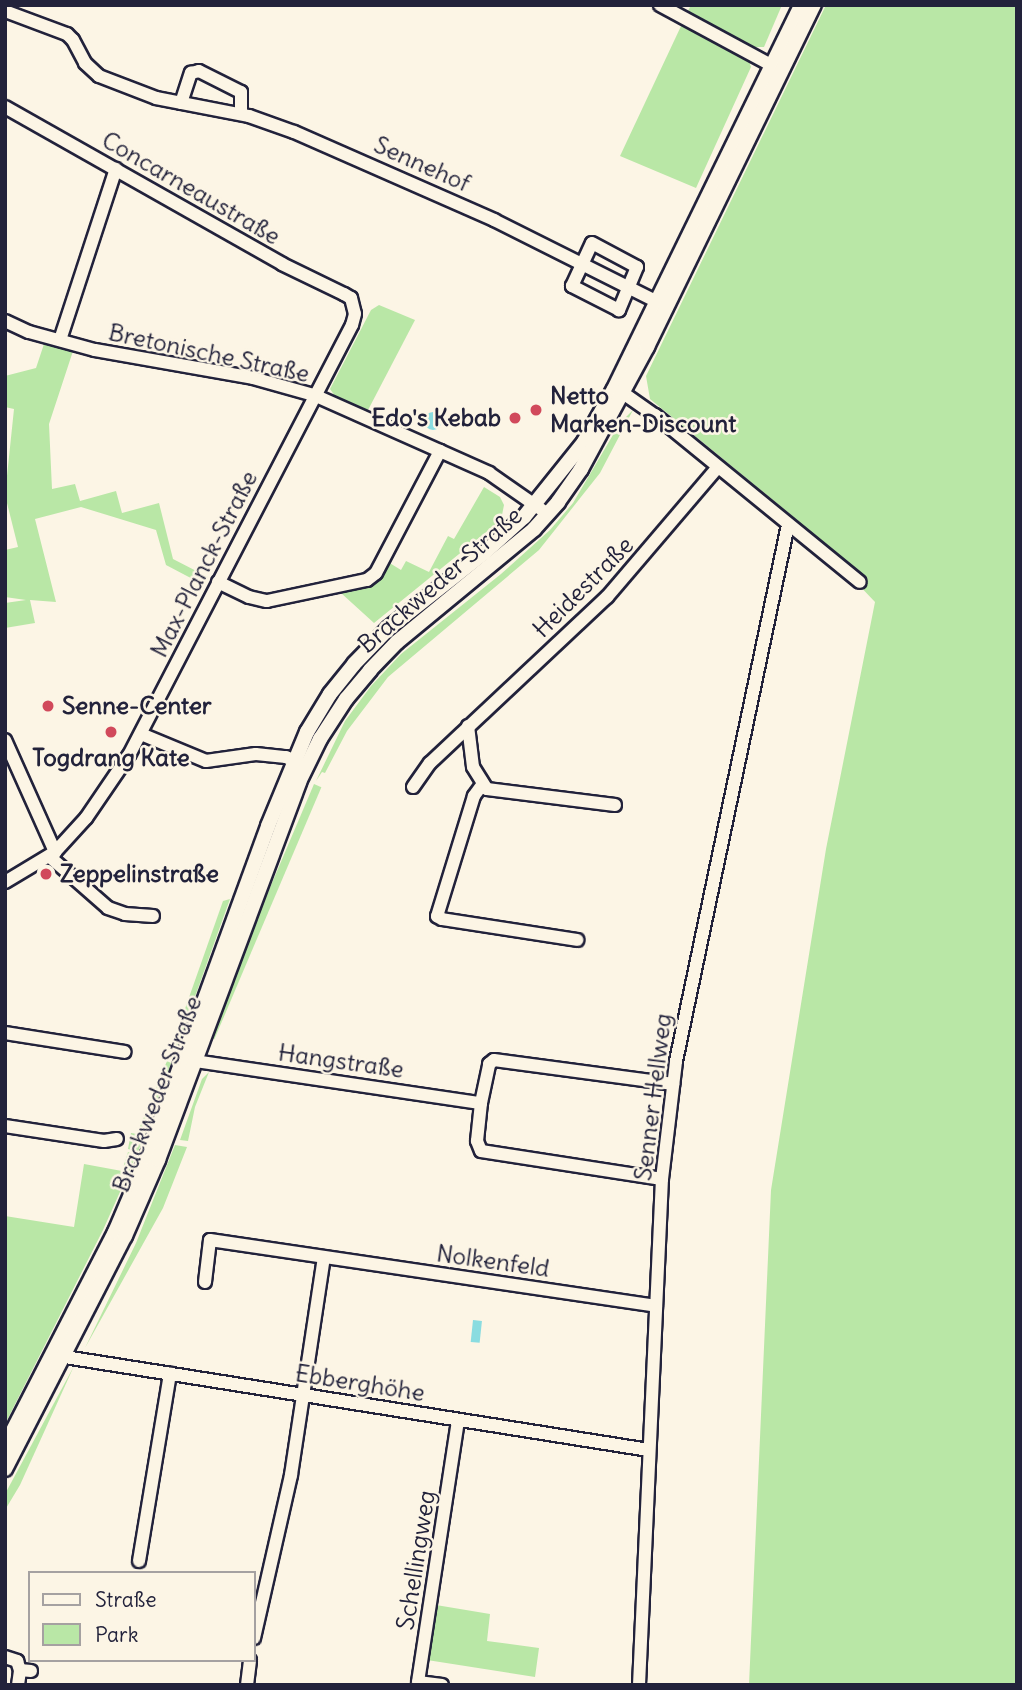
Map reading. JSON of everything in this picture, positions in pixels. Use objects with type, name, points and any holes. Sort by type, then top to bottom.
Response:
[{"type":"main road","name":"Brackweder Straße","points":[[5,1446],[109,1244],[147,1157],[300,763],[330,694],[354,664],[389,628],[484,553],[535,505],[584,442],[614,389],[801,5]]},
{"type":"main road","name":"Brackweder Straße","points":[[5,1469],[125,1236],[195,1060],[300,763],[370,670],[397,642],[548,515],[582,469],[624,393],[814,5]]},
{"type":"street","points":[[660,5],[771,65]]},
{"type":"street","name":"Sennehof","points":[[5,11],[67,34],[85,64],[99,76],[146,95],[241,114],[371,163],[495,220],[656,301]]},
{"type":"street","points":[[181,103],[191,74],[199,71],[241,92],[241,114]]},
{"type":"street","name":"Concarneaustraße","points":[[5,107],[282,264],[344,294],[353,305]]},
{"type":"street","points":[[60,340],[116,169]]},
{"type":"street","points":[[595,244],[637,267],[621,307],[614,310],[573,289],[572,282],[581,264],[590,246],[595,244]]},
{"type":"street","name":"Max-Planck-Straße","points":[[5,882],[53,855],[102,796],[141,734],[352,325],[353,305]]},
{"type":"street","name":"Bretonische Straße","points":[[5,321],[95,350],[253,378],[314,395],[489,473],[548,515]]},
{"type":"street","points":[[624,393],[655,415],[860,582]]},
{"type":"street","points":[[218,582],[249,597],[267,601],[367,580],[376,573],[440,451]]},
{"type":"street","name":"Heidestraße","points":[[413,787],[430,763],[607,597],[651,549],[717,468]]},
{"type":"street","name":"Senner Hellweg","points":[[639,1685],[662,1179],[673,1084],[687,999],[788,525]]},
{"type":"street","points":[[468,726],[469,755],[482,785],[503,793],[615,805]]},
{"type":"street","points":[[141,734],[205,761],[256,754],[300,763]]},
{"type":"street","points":[[5,740],[53,855],[108,908],[125,914],[153,916]]},
{"type":"street","points":[[482,785],[474,796],[437,916],[442,919],[577,940]]},
{"type":"street","points":[[5,1032],[125,1052]]},
{"type":"street","name":"Hangstraße","points":[[195,1060],[481,1103]]},
{"type":"street","points":[[662,1179],[481,1151],[477,1141],[481,1103],[489,1064],[494,1060],[673,1084]]},
{"type":"street","points":[[5,1126],[104,1140],[117,1139]]},
{"type":"street","name":"Nolkenfeld","points":[[205,1282],[210,1240],[656,1306]]},
{"type":"street","points":[[256,1629],[291,1475],[324,1258]]},
{"type":"street","name":"Ebberghöhe","points":[[65,1357],[649,1450]]},
{"type":"street","points":[[139,1561],[170,1374]]},
{"type":"street","name":"Schellingweg","points":[[442,1685],[418,1682],[458,1420]]},
{"type":"street","points":[[5,1657],[17,1661],[26,1671],[18,1685]]},
{"type":"street","points":[[247,1685],[250,1662]]},
{"type":"green space","points":[[691,5],[782,5],[764,47],[751,47],[687,13]]},
{"type":"green space","points":[[826,5],[1017,5],[1017,1685],[749,1685],[771,1190],[826,849],[875,602],[796,519],[650,399],[646,376]]},
{"type":"green space","points":[[682,24],[748,58],[751,67],[696,188],[620,156]]},
{"type":"green space","points":[[379,305],[415,320],[367,412],[335,396],[330,389],[371,310]]},
{"type":"green space","points":[[44,344],[73,351],[49,424],[52,489],[75,484],[80,501],[116,491],[122,513],[159,503],[173,559],[208,577],[204,585],[166,565],[156,530],[81,507],[35,519],[56,602],[30,600],[35,623],[5,628],[5,603],[26,600],[5,597],[5,550],[18,547],[5,495],[14,409],[5,407],[5,376],[36,368]]},
{"type":"green space","points":[[633,410],[600,473],[539,550],[388,677],[347,731],[325,773],[322,772],[316,781],[345,721],[371,686],[401,654],[501,574],[550,530],[573,503],[620,423]]},
{"type":"green space","points":[[484,487],[500,497],[504,505],[501,520],[374,623],[341,593],[372,582],[388,562],[401,570],[406,561],[429,572],[448,536],[454,539]]},
{"type":"green space","points":[[314,784],[321,787],[214,1039],[207,1036]]},
{"type":"green space","points":[[230,899],[173,1058],[168,1057],[223,901]]},
{"type":"green space","points":[[167,1061],[171,1063],[138,1152],[128,1149],[131,1133],[137,1134]]},
{"type":"green space","points":[[209,1072],[195,1107],[188,1141],[180,1140],[202,1079]]},
{"type":"green space","points":[[175,1145],[187,1147],[163,1208],[85,1348],[136,1243]]},
{"type":"green space","points":[[128,1152],[136,1156],[103,1230],[5,1424],[5,1216],[74,1227],[84,1164],[122,1171]]},
{"type":"green space","points":[[74,1366],[20,1485],[5,1510],[5,1494]]},
{"type":"green space","points":[[436,1605],[490,1614],[487,1641],[539,1648],[535,1677],[427,1660]]},
{"type":"water","points":[[433,412],[439,415],[442,421],[439,427],[433,430],[427,427],[424,421],[427,415]]},
{"type":"water","points":[[473,1320],[482,1321],[480,1343],[471,1342]]},
{"type":"place","name":"Netto Marken-Discount","points":[[536,410]]},
{"type":"place","name":"Edo's Kebab","points":[[515,418]]},
{"type":"place","name":"Senne-Center","points":[[48,706]]},
{"type":"place","name":"Togdrang Kate","points":[[111,732]]},
{"type":"place","name":"Zeppelinstraße","points":[[46,874]]}]
